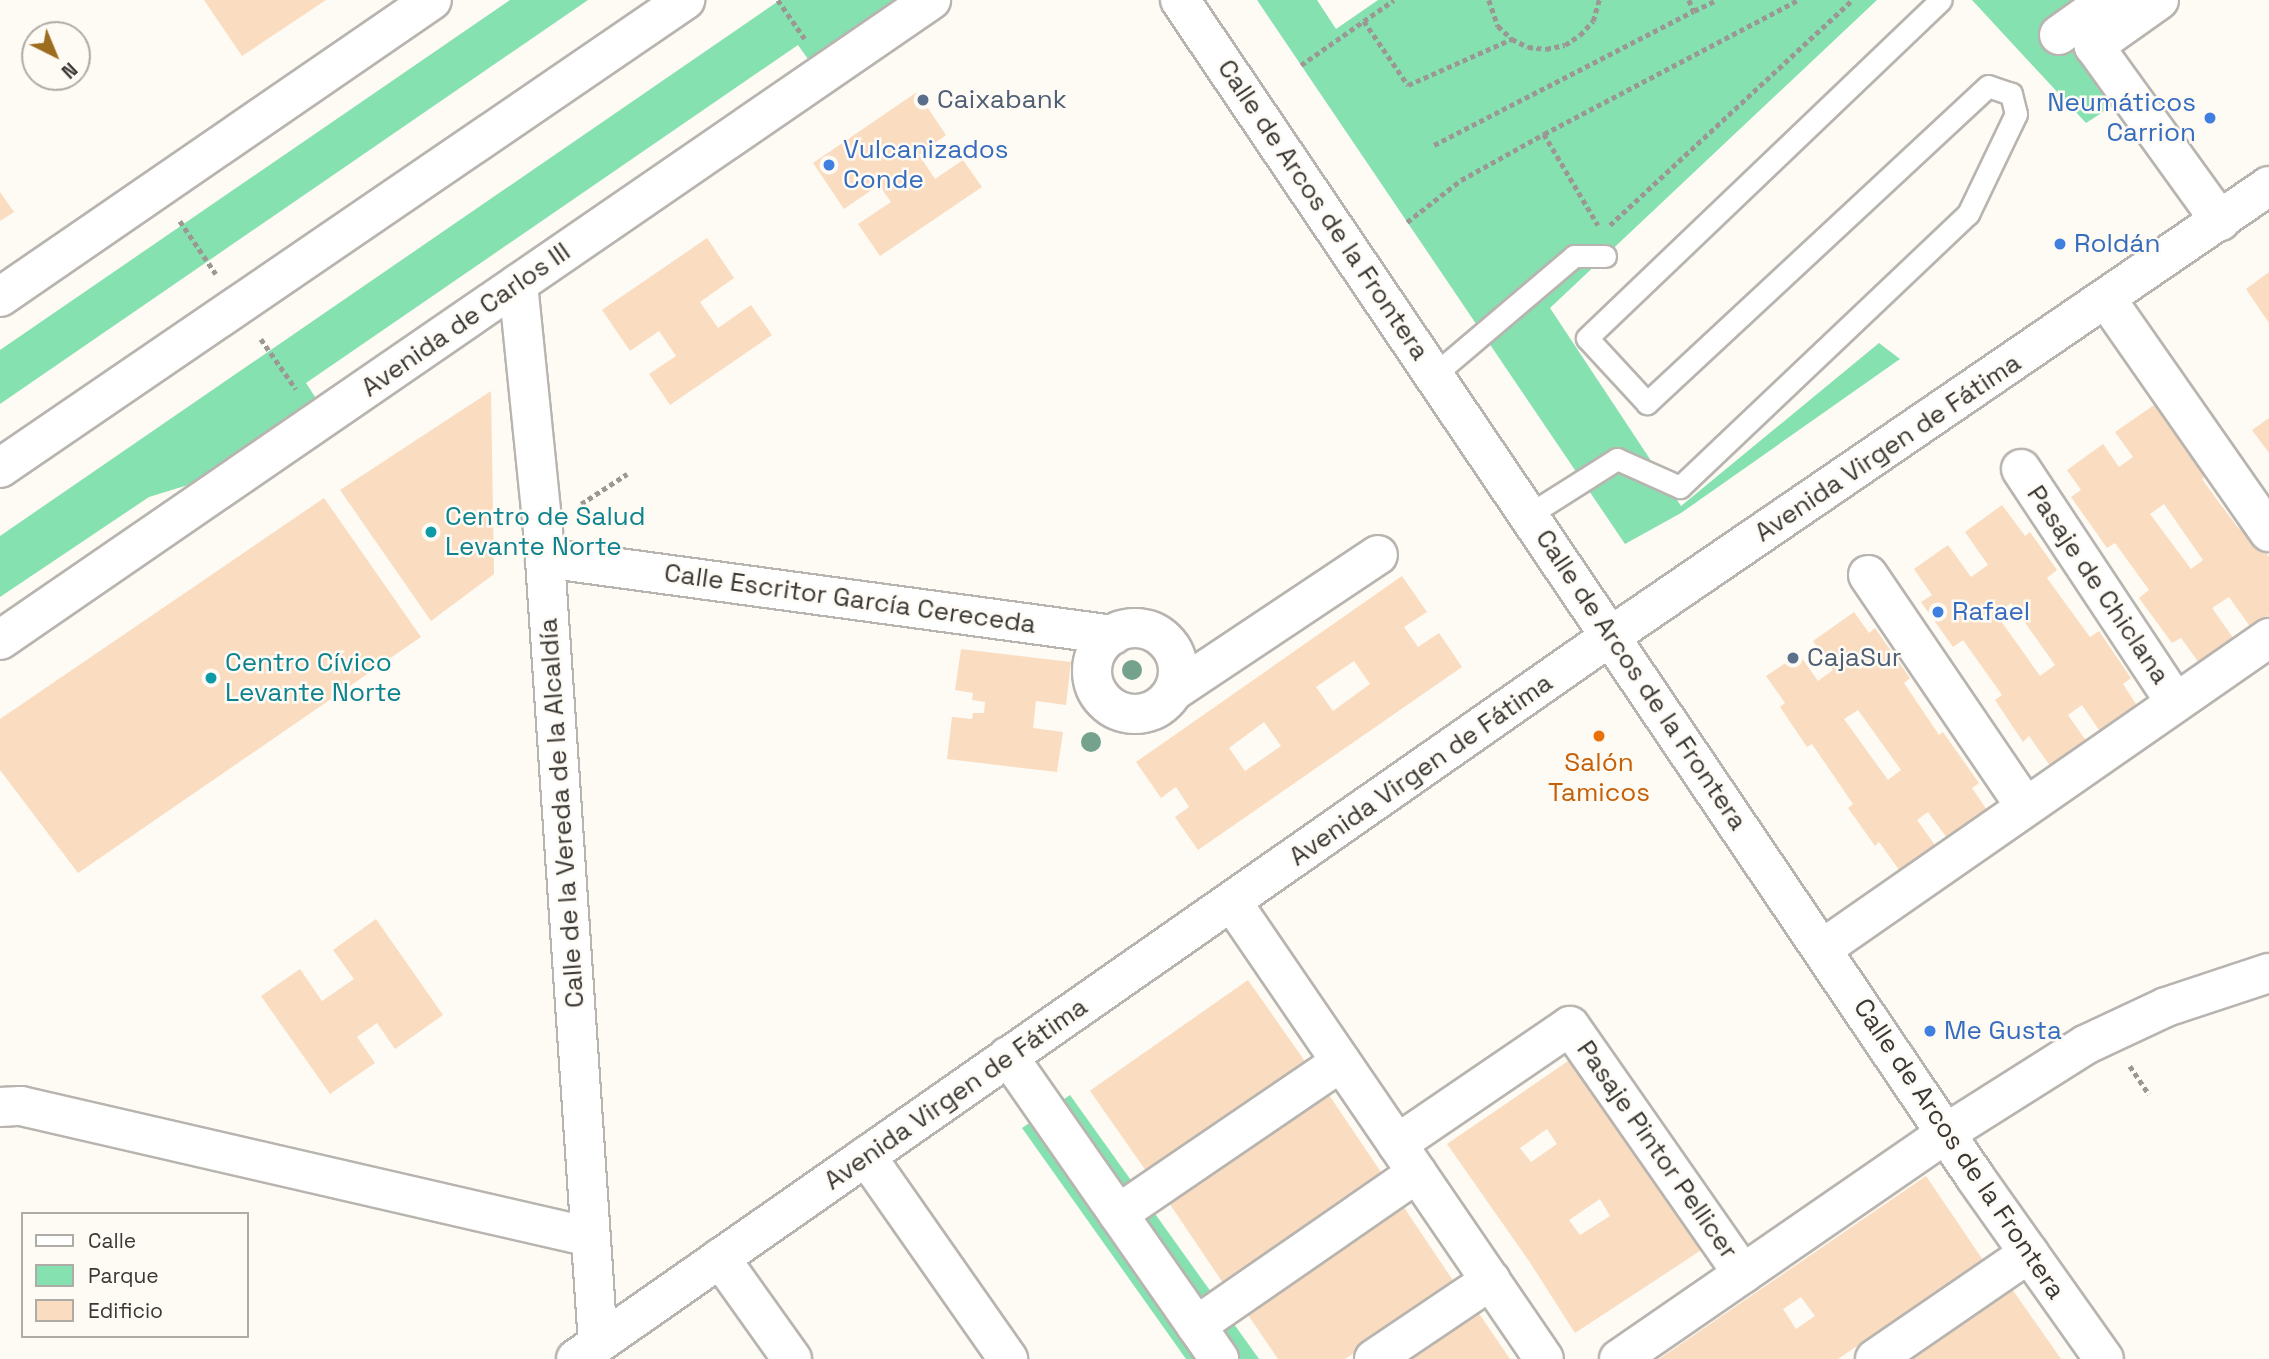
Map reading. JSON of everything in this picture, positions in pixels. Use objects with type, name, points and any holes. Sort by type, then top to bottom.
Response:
[{"type":"street","points":[[0,468],[685,0]]},
{"type":"street","name":"Avenida de Carlos III","points":[[0,640],[931,0]]},
{"type":"street","name":"Calle de Arcos de la Frontera","points":[[1180,0],[1946,1133],[2103,1359]]},
{"type":"street","points":[[2059,35],[2108,0]]},
{"type":"street","points":[[2159,0],[2094,46],[2220,221]]},
{"type":"street","points":[[0,297],[419,4]]},
{"type":"street","name":"Avenida Virgen de Fátima","points":[[587,1351],[1611,636],[2269,186]]},
{"type":"street","name":"Calle de la Vereda de la Alcaldía","points":[[518,284],[544,544],[590,1237],[587,1351]]},
{"type":"street","points":[[2106,300],[2269,533]]},
{"type":"street","name":"Pasaje de Chiclana","points":[[2021,469],[2175,702]]},
{"type":"street","name":"Calle Escritor García Cereceda","points":[[544,544],[1113,635]]},
{"type":"street","points":[[1174,691],[1178,663],[1163,638],[1151,631],[1136,628],[1113,635],[1100,647],[1092,674],[1102,699],[1113,708],[1140,714],[1160,707],[1174,691],[1378,555]]},
{"type":"street","points":[[1868,575],[2025,806]]},
{"type":"street","points":[[1822,949],[2269,638]]},
{"type":"street","points":[[1232,902],[1544,1359]]},
{"type":"street","points":[[1619,1359],[1946,1133],[2085,1045],[2166,1007],[2269,973]]},
{"type":"street","name":"Pasaje Pintor Pellicer","points":[[1407,1158],[1570,1026],[1743,1273]]},
{"type":"street","points":[[1009,1056],[1219,1359]]},
{"type":"street","points":[[1118,1214],[1341,1062]]},
{"type":"street","points":[[0,1107],[21,1106],[590,1237]]},
{"type":"street","points":[[866,1156],[1008,1359]]},
{"type":"street","points":[[1196,1326],[1407,1158]]},
{"type":"street","points":[[1875,1359],[2029,1253]]},
{"type":"street","points":[[720,1258],[792,1359]]},
{"type":"street","points":[[1374,1359],[1491,1280]]},
{"type":"lane","points":[[1530,514],[1617,459],[1680,487],[1968,214],[2016,114],[2011,94],[1988,86],[1647,403],[1587,338],[1941,0]]},
{"type":"lane","points":[[1435,374],[1574,256],[1605,256]]},
{"type":"path","points":[[1301,65],[1394,0]]},
{"type":"path","points":[[1489,0],[1498,26],[1512,39],[1537,48],[1565,45],[1580,35],[1592,21],[1599,0]]},
{"type":"path","points":[[1689,0],[1694,11]]},
{"type":"path","points":[[1434,145],[1717,0]]},
{"type":"path","points":[[1406,222],[1461,180],[1798,0]]},
{"type":"path","points":[[1544,134],[1602,232],[1852,0]]},
{"type":"path","points":[[1364,21],[1408,85],[1512,39]]},
{"type":"path","points":[[544,544],[627,474]]},
{"type":"green space","points":[[510,0],[588,0],[0,404],[0,350]]},
{"type":"green space","points":[[780,0],[904,0],[813,66],[798,45],[306,383],[321,406],[214,477],[149,497],[0,597],[0,536]]},
{"type":"green space","points":[[1257,0],[1317,0],[1336,29],[1378,0],[1877,0],[1550,308],[1681,506],[1879,343],[1900,359],[1681,513],[1625,544]]},
{"type":"green space","points":[[1972,0],[2080,0],[2072,44],[2114,105],[2086,123]]},
{"type":"green space","points":[[1070,1095],[1259,1359],[1186,1359],[1022,1128]]},
{"type":"building","points":[[204,0],[326,0],[242,56]]},
{"type":"building","points":[[917,92],[946,135],[919,155],[935,179],[963,160],[982,187],[880,256],[858,224],[891,202],[879,185],[844,209],[813,163]]},
{"type":"building","points":[[0,192],[14,212],[0,221]]},
{"type":"building","points":[[707,238],[734,278],[700,302],[718,328],[751,305],[772,335],[670,405],[649,374],[676,356],[659,331],[630,351],[602,310]]},
{"type":"building","points":[[2269,272],[2269,323],[2246,289]]},
{"type":"building","name":"Centro de Salud Levante Norte","points":[[491,391],[494,574],[431,621],[340,490]]},
{"type":"building","points":[[2157,403],[2213,470],[2202,479],[2218,501],[2239,529],[2246,524],[2269,557],[2269,615],[2251,628],[2229,597],[2212,608],[2234,639],[2199,663],[2181,638],[2172,643],[2139,598],[2149,590],[2115,543],[2107,548],[2071,497],[2081,490],[2067,470],[2103,444],[2119,467],[2133,457],[2115,432]],"holes":[[[2164,504],[2203,560],[2191,569],[2150,514]]]},
{"type":"building","points":[[2269,418],[2269,453],[2252,430]]},
{"type":"building","name":"Centro Cívico Levante Norte","points":[[324,498],[421,637],[78,873],[0,770],[0,719]]},
{"type":"building","points":[[2002,505],[2025,536],[2030,532],[2057,570],[2047,578],[2090,637],[2099,631],[2131,678],[2123,684],[2140,710],[2103,736],[2082,705],[2068,715],[2089,745],[2053,770],[2029,736],[2023,742],[1995,700],[2002,695],[1963,640],[1953,647],[1921,602],[1932,595],[1914,569],[1948,545],[1971,577],[1988,565],[1965,532]],"holes":[[[2011,603],[2055,665],[2040,676],[1996,614]]]},
{"type":"building","points":[[1402,576],[1427,612],[1404,627],[1418,647],[1439,633],[1462,667],[1198,850],[1175,817],[1189,807],[1176,787],[1161,798],[1136,762]],"holes":[[[1354,661],[1370,684],[1333,711],[1316,687]],[[1264,722],[1281,746],[1245,771],[1229,748]]]},
{"type":"building","points":[[1854,612],[1869,633],[1875,628],[1910,678],[1904,683],[1939,735],[1943,732],[1979,783],[1972,788],[1987,810],[1947,838],[1928,812],[1917,820],[1937,848],[1902,874],[1879,842],[1875,846],[1848,808],[1853,804],[1812,744],[1807,747],[1780,707],[1785,703],[1766,676],[1799,654],[1818,681],[1833,670],[1813,641]],"holes":[[[1858,710],[1901,770],[1888,780],[1844,719]]]},
{"type":"building","points":[[961,649],[1071,662],[1066,705],[1036,701],[1033,728],[1063,732],[1057,772],[947,759],[952,717],[972,719],[973,713],[984,713],[985,702],[972,700],[973,693],[955,690]]},
{"type":"building","points":[[376,919],[443,1015],[395,1049],[377,1023],[357,1037],[375,1063],[330,1094],[261,996],[300,969],[322,1001],[354,979],[333,950]]},
{"type":"building","points":[[1248,980],[1308,1066],[1150,1177],[1090,1091]]},
{"type":"building","points":[[1574,1057],[1703,1249],[1575,1333],[1529,1261],[1447,1144]],"holes":[[[1547,1129],[1557,1144],[1531,1162],[1520,1148]],[[1600,1199],[1610,1216],[1580,1235],[1569,1220]]]},
{"type":"building","points":[[1327,1092],[1386,1179],[1226,1287],[1167,1200]]},
{"type":"building","points":[[1926,1176],[1983,1260],[1838,1359],[1659,1359]],"holes":[[[1801,1297],[1815,1316],[1796,1329],[1783,1309]]]},
{"type":"building","points":[[1401,1203],[1456,1285],[1345,1359],[1278,1359],[1244,1309]]},
{"type":"building","points":[[2005,1279],[2061,1359],[1889,1359]]},
{"type":"building","points":[[1478,1312],[1510,1359],[1409,1359]]},
{"type":"place","name":"Caixabank","points":[[923,100]]},
{"type":"place","name":"Neumáticos Carrion","points":[[2210,118]]},
{"type":"place","name":"Vulcanizados Conde","points":[[829,165]]},
{"type":"place","name":"Roldán","points":[[2060,244]]},
{"type":"place","name":"Centro de Salud Levante Norte","points":[[431,532]]},
{"type":"place","name":"Rafael","points":[[1938,612]]},
{"type":"place","name":"CajaSur","points":[[1793,658]]},
{"type":"place","name":"Centro Cívico Levante Norte","points":[[211,678]]},
{"type":"place","name":"Salón Tamicos","points":[[1599,736]]},
{"type":"place","name":"Me Gusta","points":[[1930,1031]]}]
